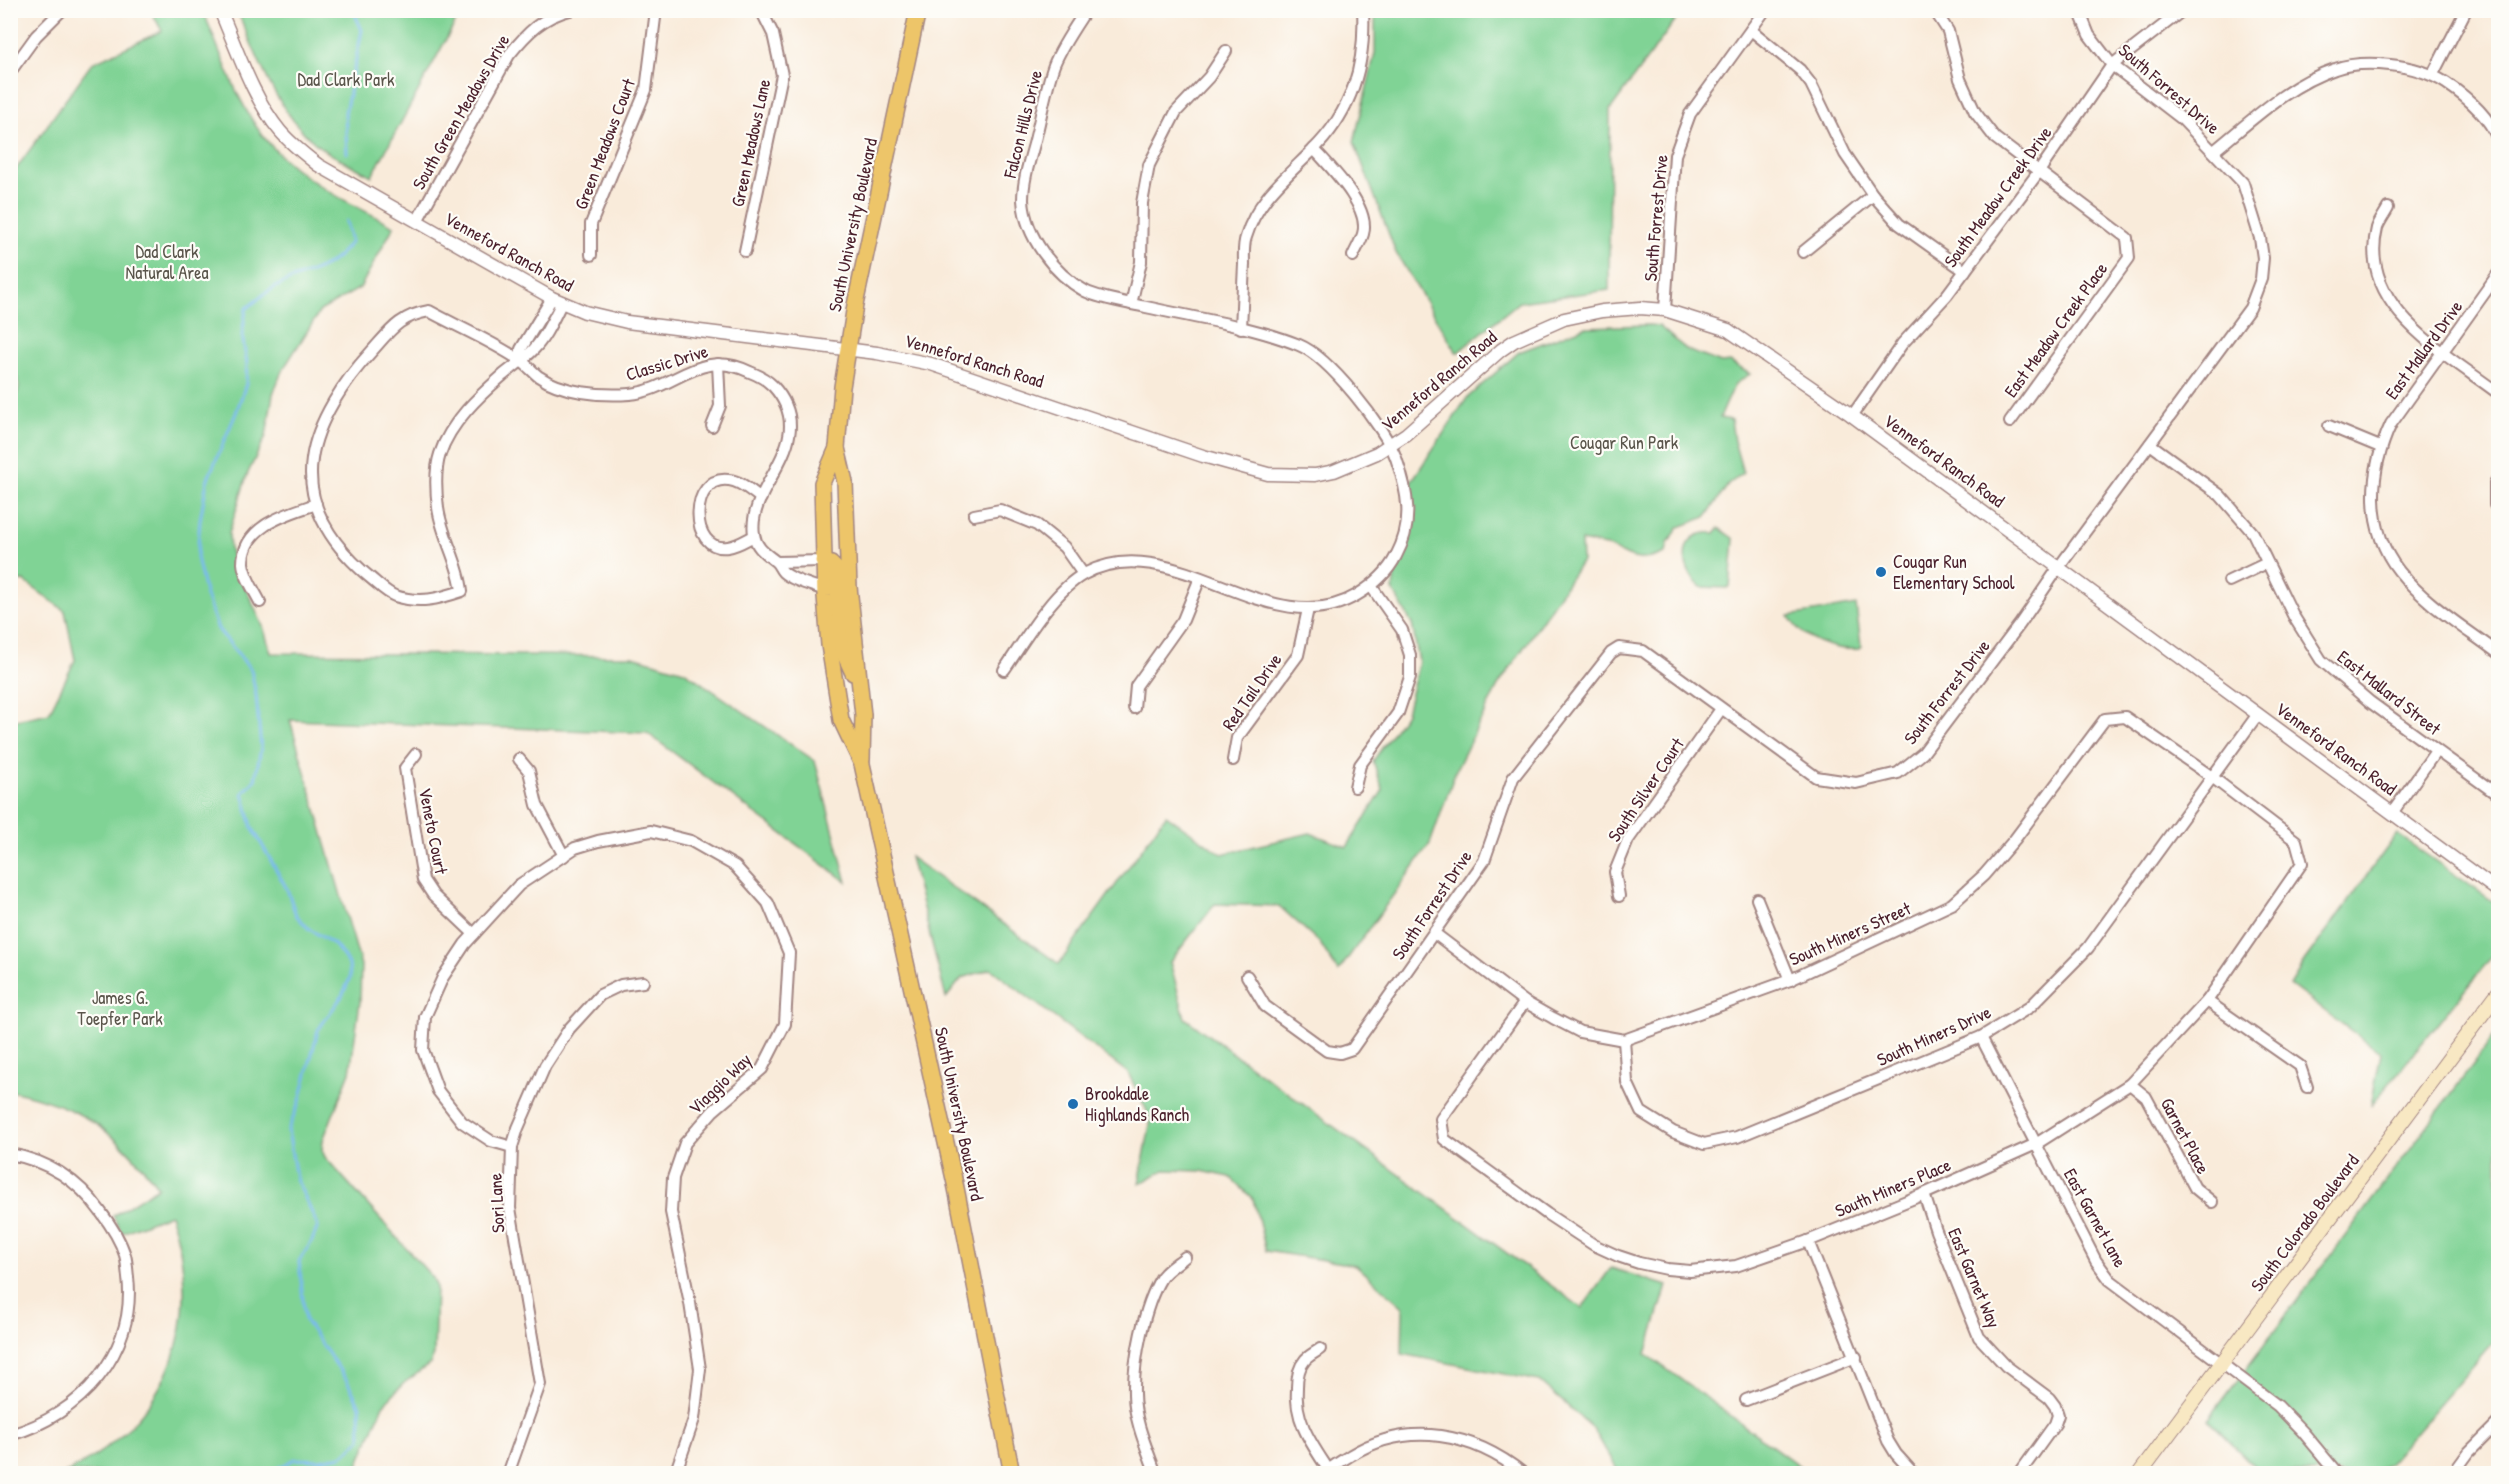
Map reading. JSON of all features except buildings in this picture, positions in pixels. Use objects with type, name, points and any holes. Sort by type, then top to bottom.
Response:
[{"type":"main road","name":"South University Boulevard","points":[[862,764],[863,715],[849,587],[845,482],[837,448],[842,387],[855,305],[918,10]]},
{"type":"main road","name":"South University Boulevard","points":[[837,448],[822,483],[822,561],[829,645],[841,720],[862,764],[956,1188],[1012,1473]]},
{"type":"main road","points":[[822,561],[831,564],[837,570],[842,649],[858,684]]},
{"type":"main road","name":"South Colorado Boulevard","points":[[2139,1473],[2499,993]]},
{"type":"street","points":[[10,72],[36,36],[62,10]]},
{"type":"street","name":"Venneford Ranch Road","points":[[220,10],[264,108],[290,142],[318,165],[557,300],[585,312],[627,322],[877,353],[931,364],[1203,456],[1268,474],[1315,475],[1354,464],[1391,445],[1501,350],[1532,332],[1585,314],[1640,308],[1665,310],[1728,330],[1852,416],[2499,891]]},
{"type":"street","name":"South Green Meadows Drive","points":[[417,221],[509,55],[524,36],[539,23],[570,10]]},
{"type":"street","name":"Green Meadows Court","points":[[591,255],[591,224],[646,90],[656,10]]},
{"type":"street","points":[[672,10],[697,10]]},
{"type":"street","name":"Green Meadows Lane","points":[[745,251],[782,75],[773,34],[761,10]]},
{"type":"street","name":"Falcon Hills Drive","points":[[1086,10],[1055,64],[1025,179],[1023,202],[1033,237],[1055,267],[1086,291],[1131,304],[1241,328],[1301,345],[1322,359],[1363,406],[1391,445]]},
{"type":"street","points":[[1241,328],[1245,238],[1258,210],[1273,188],[1331,130],[1349,100],[1357,79],[1365,40],[1363,10]]},
{"type":"street","name":"South Forrest Drive","points":[[1665,310],[1675,155],[1690,114],[1766,10]]},
{"type":"street","name":"South Forrest Drive","points":[[1247,976],[1265,1006],[1327,1051],[1340,1053],[1352,1049],[1484,861],[1514,778],[1611,653],[1619,648],[1643,651],[1816,777],[1856,783],[1898,773],[1923,753],[2250,308],[2261,279],[2263,258],[2260,238],[2243,183],[2182,119],[2112,65],[2089,34],[2079,10]]},
{"type":"street","name":"South Meadow Creek Drive","points":[[1852,416],[1902,344],[1947,295],[2040,170],[2112,65],[2183,10]]},
{"type":"street","points":[[2433,74],[2466,10]]},
{"type":"street","name":"East Meadow Creek Place","points":[[1937,14],[1948,31],[1960,79],[1975,112],[1995,138],[2127,238],[2128,258],[2010,422]]},
{"type":"street","points":[[1751,30],[1800,70],[1811,84],[1845,154],[1873,195],[1899,224],[1965,271]]},
{"type":"street","points":[[1131,304],[1141,262],[1142,203],[1149,165],[1176,112],[1209,77],[1226,51]]},
{"type":"street","points":[[2214,151],[2288,92],[2335,69],[2367,63],[2399,66],[2433,74],[2466,96],[2494,129],[2499,139]]},
{"type":"street","points":[[1314,149],[1343,181],[1359,205],[1364,232],[1353,256]]},
{"type":"street","points":[[1803,252],[1873,195]]},
{"type":"street","points":[[2388,208],[2377,227],[2375,253],[2380,281],[2390,303],[2405,322],[2499,393]]},
{"type":"street","name":"East Mallard Drive","points":[[2499,274],[2391,424],[2380,447],[2373,488],[2374,512],[2384,546],[2398,570],[2415,589],[2499,652]]},
{"type":"street","points":[[521,361],[535,349],[557,300]]},
{"type":"street","name":"Classic Drive","points":[[521,361],[466,411],[440,454],[438,508],[446,543],[460,576],[462,591],[429,602],[393,596],[349,561],[318,515],[313,490],[312,459],[324,422],[357,368],[399,321],[429,312],[521,361],[539,377],[569,389],[600,395],[632,394],[697,368],[718,364],[740,367],[758,375],[773,386],[786,407],[789,424],[788,442],[783,457],[756,511],[754,536]]},
{"type":"street","points":[[712,426],[720,406],[718,364]]},
{"type":"street","points":[[2329,426],[2380,447]]},
{"type":"street","name":"East Mallard Street","points":[[2150,444],[2220,495],[2253,534],[2294,617],[2321,660],[2370,702],[2499,795]]},
{"type":"street","points":[[1004,670],[1054,599],[1083,574],[1111,564],[1137,562],[1158,564],[1276,604],[1308,609],[1342,604],[1371,586],[1396,557],[1409,519],[1403,478],[1391,445]]},
{"type":"street","points":[[2499,478],[2495,483],[2495,505],[2499,509]]},
{"type":"street","points":[[762,498],[739,483],[729,480],[718,481],[709,486],[699,504],[699,524],[702,533],[710,542],[721,547],[730,547],[754,536],[764,554],[777,562],[783,572],[825,590]]},
{"type":"street","points":[[260,602],[247,578],[243,562],[249,543],[260,528],[273,520],[316,504]]},
{"type":"street","points":[[974,515],[1000,510],[1037,525],[1064,547],[1083,574]]},
{"type":"street","points":[[777,562],[822,561]]},
{"type":"street","points":[[2229,581],[2268,563]]},
{"type":"street","points":[[1134,708],[1136,686],[1183,620],[1200,578]]},
{"type":"street","points":[[1355,788],[1359,765],[1398,713],[1410,677],[1410,655],[1402,630],[1371,586]]},
{"type":"street","name":"Red Tail Drive","points":[[1233,760],[1237,738],[1298,655],[1308,609]]},
{"type":"street","name":"South Silver Court","points":[[1619,896],[1615,872],[1628,840],[1721,709]]},
{"type":"street","name":"South Miners Drive","points":[[1624,1040],[1627,1082],[1641,1113],[1672,1132],[1704,1144],[1737,1137],[1981,1037],[2030,1007],[2088,948],[2258,714]]},
{"type":"street","name":"South Miners Street","points":[[1624,1040],[1790,980],[1952,904],[1984,875],[2015,839],[2105,719],[2126,717],[2212,777]]},
{"type":"street","points":[[2392,813],[2436,751]]},
{"type":"street","name":"Veneto Court","points":[[416,754],[405,768],[423,880],[433,895],[474,934]]},
{"type":"street","points":[[519,759],[529,771],[537,805],[564,856]]},
{"type":"street","name":"South Miners Place","points":[[1525,1002],[1441,1119],[1444,1139],[1547,1214],[1594,1245],[1639,1263],[1690,1271],[1736,1266],[1808,1241],[1924,1194],[2036,1144],[2130,1084],[2207,1000],[2302,863],[2296,841],[2212,777]]},
{"type":"street","name":"Viaggio Way","points":[[513,1147],[491,1141],[462,1122],[438,1091],[423,1050],[425,1017],[443,977],[474,934],[519,885],[575,848],[598,841],[651,831],[691,841],[735,866],[768,903],[789,953],[785,1024],[762,1069],[712,1111],[685,1143],[673,1178],[671,1212],[690,1303],[700,1369],[694,1419],[675,1473]]},
{"type":"street","points":[[1757,899],[1790,980]]},
{"type":"street","points":[[1434,933],[1525,1002],[1580,1032],[1624,1040]]},
{"type":"street","name":"Sori Lane","points":[[508,1473],[540,1384],[510,1208],[513,1147],[518,1128],[545,1066],[569,1029],[600,995],[621,985],[643,982]]},
{"type":"street","points":[[2207,1000],[2300,1066],[2307,1088]]},
{"type":"street","name":"East Garnet Lane","points":[[1981,1037],[2096,1262],[2110,1280],[2290,1417],[2338,1473]]},
{"type":"street","name":"Garnet Place","points":[[2130,1084],[2146,1096],[2195,1188],[2212,1202]]},
{"type":"street","points":[[10,1154],[30,1158],[63,1173],[86,1192],[112,1227],[126,1256],[130,1291],[127,1319],[117,1350],[98,1381],[79,1399],[50,1420],[10,1435]]},
{"type":"street","name":"East Garnet Way","points":[[1924,1194],[1936,1231],[1979,1337],[2006,1366],[2049,1398],[2055,1406],[2058,1416],[2055,1424],[2019,1473]]},
{"type":"street","points":[[1808,1241],[1888,1441],[1896,1454],[1914,1473]]},
{"type":"street","points":[[1156,1473],[1143,1438],[1134,1394],[1138,1346],[1158,1284],[1163,1275],[1185,1257]]},
{"type":"street","points":[[1320,1349],[1305,1359],[1298,1378],[1295,1403],[1309,1441],[1326,1471],[1362,1448],[1381,1441],[1405,1436],[1429,1435],[1451,1437],[1473,1443],[1499,1456],[1524,1473]]},
{"type":"street","points":[[1746,1400],[1856,1357]]},
{"type":"street","points":[[2453,1473],[2469,1452],[2499,1423]]},
{"type":"green space","name":"Dad Clark Natural Area","points":[[151,11],[203,11],[241,101],[274,149],[315,183],[394,226],[360,288],[320,311],[282,371],[273,394],[266,436],[247,475],[229,533],[233,561],[263,626],[271,653],[633,656],[684,671],[815,761],[847,882],[647,733],[290,720],[361,965],[360,1002],[350,1072],[323,1140],[322,1150],[325,1157],[433,1278],[436,1286],[434,1355],[430,1364],[404,1383],[383,1405],[355,1473],[65,1473],[101,1452],[130,1426],[154,1397],[170,1364],[181,1329],[184,1292],[181,1254],[170,1214],[122,1233],[113,1216],[158,1187],[127,1150],[95,1123],[77,1113],[57,1104],[11,1091],[11,721],[49,713],[75,660],[65,611],[24,581],[11,582],[10,419],[19,387],[10,342],[11,176],[92,63],[162,31]]},
{"type":"green space","name":"Dad Clark Park","points":[[237,11],[464,11],[455,23],[372,176],[322,149],[289,115],[260,64]]},
{"type":"green space","points":[[1375,11],[1682,11],[1610,110],[1609,290],[1519,302],[1457,353],[1396,253],[1354,142],[1375,53]]},
{"type":"green space","name":"Cougar Run Park","points":[[1659,326],[1687,350],[1721,363],[1730,362],[1750,374],[1735,384],[1720,418],[1731,420],[1743,473],[1728,485],[1706,517],[1679,527],[1668,543],[1666,553],[1637,559],[1607,547],[1581,541],[1582,561],[1498,686],[1456,770],[1430,844],[1338,972],[1320,943],[1279,906],[1215,904],[1170,962],[1185,1018],[1582,1308],[1611,1268],[1667,1286],[1646,1354],[1809,1473],[1619,1473],[1593,1428],[1539,1381],[1402,1354],[1403,1307],[1356,1265],[1266,1251],[1253,1199],[1230,1177],[1201,1171],[1164,1170],[1139,1184],[1151,1119],[1128,1073],[991,969],[962,978],[946,998],[910,857],[1059,964],[1166,815],[1222,854],[1310,833],[1347,847],[1383,790],[1373,761],[1406,713],[1419,662],[1412,624],[1393,590],[1396,557],[1409,519],[1411,482],[1467,398],[1519,352],[1585,327]]},
{"type":"green space","points":[[1719,528],[1734,539],[1730,586],[1727,588],[1701,587],[1688,570],[1686,551],[1688,543],[1694,537],[1703,533],[1715,533]]},
{"type":"green space","points":[[1856,605],[1861,646],[1859,649],[1829,646],[1810,638],[1801,632],[1789,616]]},
{"type":"green space","points":[[2397,834],[2498,905],[2498,949],[2371,1106],[2381,1053],[2290,985],[2304,962]]},
{"type":"green space","points":[[2498,1031],[2498,1337],[2388,1464],[2374,1473],[2261,1473],[2208,1420]]},
{"type":"waterway","points":[[347,153],[345,113],[362,30],[353,10]]},
{"type":"waterway","points":[[278,1474],[280,1467],[295,1459],[320,1460],[342,1456],[361,1439],[360,1406],[346,1379],[305,1320],[299,1261],[311,1243],[318,1226],[296,1178],[288,1130],[300,1101],[318,1030],[342,996],[350,978],[349,964],[334,944],[309,929],[296,915],[287,889],[252,827],[243,793],[255,780],[261,748],[251,670],[218,629],[205,593],[197,557],[200,520],[207,481],[246,384],[247,363],[242,335],[246,309],[272,289],[332,261],[351,242],[346,221]]},
{"type":"place","name":"Cougar Run Elementary School","points":[[1881,572]]},
{"type":"place","name":"Brookdale Highlands Ranch","points":[[1073,1104]]},
{"type":"park label","name":"James G. Toepfer Park","points":[[120,1008]]}]
